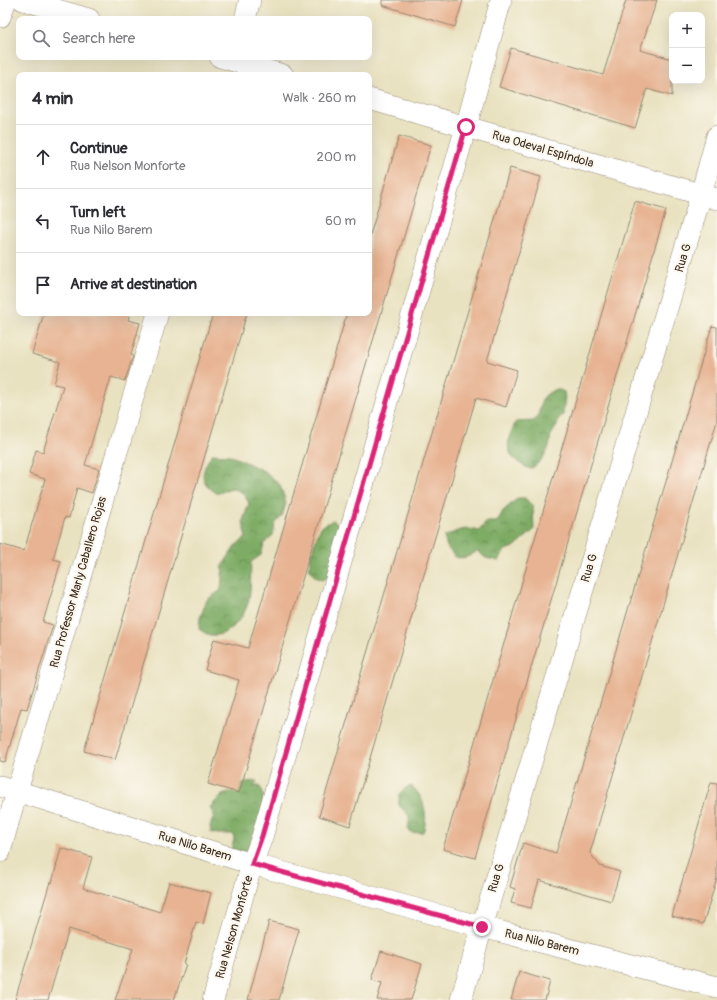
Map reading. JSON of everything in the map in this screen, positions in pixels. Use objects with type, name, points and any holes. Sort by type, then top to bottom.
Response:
[{"type":"street","points":[[0,17],[6,0]]},
{"type":"street","points":[[23,0],[79,16]]},
{"type":"street","points":[[245,16],[250,0]]},
{"type":"street","name":"Rua Nelson Monforte","points":[[213,1000],[252,864],[262,836],[466,127],[501,0]]},
{"type":"street","points":[[228,62],[270,72]]},
{"type":"street","name":"Rua Odeval Espíndola","points":[[372,100],[709,197]]},
{"type":"street","name":"Rua G","points":[[461,1000],[482,927],[709,197],[717,136]]},
{"type":"street","name":"Rua Professor Marly Caballero Rojas","points":[[0,852],[8,788],[157,316]]},
{"type":"street","name":"Rua Nilo Barem","points":[[8,788],[252,864],[482,927],[717,988]]},
{"type":"street","points":[[714,1000],[717,988]]},
{"type":"green space","points":[[557,389],[564,392],[565,398],[563,415],[558,419],[557,426],[551,437],[546,453],[536,465],[530,469],[522,465],[512,455],[509,450],[509,438],[516,422],[534,421],[545,396]]},
{"type":"green space","points":[[212,454],[229,455],[266,472],[280,485],[286,503],[282,516],[275,524],[273,535],[264,544],[261,555],[251,562],[250,595],[242,617],[228,631],[216,635],[209,635],[199,629],[200,618],[207,600],[221,590],[223,565],[236,545],[246,538],[243,521],[249,503],[243,493],[232,488],[216,493],[206,484],[203,475],[205,466]]},
{"type":"green space","points":[[518,498],[525,498],[533,507],[534,530],[514,547],[505,550],[499,561],[486,558],[477,551],[466,557],[455,557],[447,547],[444,537],[461,530],[469,529],[479,531],[486,522],[497,522],[503,511]]},
{"type":"green space","points":[[333,520],[343,528],[328,577],[322,580],[311,572],[309,566],[310,560],[321,527]]},
{"type":"green space","points":[[257,781],[254,786],[259,786],[262,790],[264,801],[253,853],[231,850],[234,839],[233,834],[217,834],[211,832],[210,826],[214,816],[210,807],[222,795],[232,792],[240,784]]},
{"type":"green space","points":[[412,786],[420,796],[424,808],[426,820],[423,832],[412,833],[408,829],[409,817],[399,805],[399,794],[407,787]]},
{"type":"building","points":[[382,0],[463,0],[455,27],[382,5]]},
{"type":"building","points":[[626,0],[657,0],[640,50],[669,58],[669,84],[672,84],[672,96],[647,89],[635,128],[499,87],[511,48],[603,75]]},
{"type":"building","points":[[399,136],[431,145],[239,793],[208,784],[239,680],[205,670],[214,639],[248,648],[346,316],[372,316],[372,229]]},
{"type":"building","points":[[510,168],[541,177],[487,361],[517,370],[506,407],[476,398],[350,826],[319,816]]},
{"type":"building","points":[[635,201],[666,210],[475,858],[443,849]]},
{"type":"building","points":[[43,316],[129,316],[128,320],[140,323],[131,355],[133,356],[125,381],[111,377],[85,465],[99,469],[92,493],[77,488],[69,518],[65,517],[53,559],[61,561],[43,622],[53,625],[27,709],[21,708],[5,762],[0,761],[0,544],[24,551],[45,479],[29,474],[36,450],[43,452],[63,386],[54,384],[60,362],[32,354]]},
{"type":"building","points":[[212,316],[246,316],[115,760],[84,751]]},
{"type":"building","points":[[712,326],[717,327],[717,421],[590,853],[600,866],[620,872],[611,901],[539,880],[531,908],[511,903],[515,889],[510,887],[523,843],[556,853]]},
{"type":"building","points":[[711,782],[717,783],[717,878],[703,924],[672,916]]},
{"type":"building","points":[[61,848],[92,857],[83,888],[160,912],[169,882],[211,893],[203,924],[196,922],[184,964],[186,964],[174,1000],[115,1000],[133,949],[69,929],[48,1000],[15,1000],[50,882],[52,883]]},
{"type":"building","points":[[269,921],[299,929],[279,1000],[248,1000]]},
{"type":"building","points":[[381,951],[422,964],[411,1000],[377,1000],[382,983],[372,980]]},
{"type":"building","points":[[519,972],[550,981],[545,1000],[511,1000]]},
{"type":"route","points":[[466,127],[262,836],[252,864],[482,927]]}]
